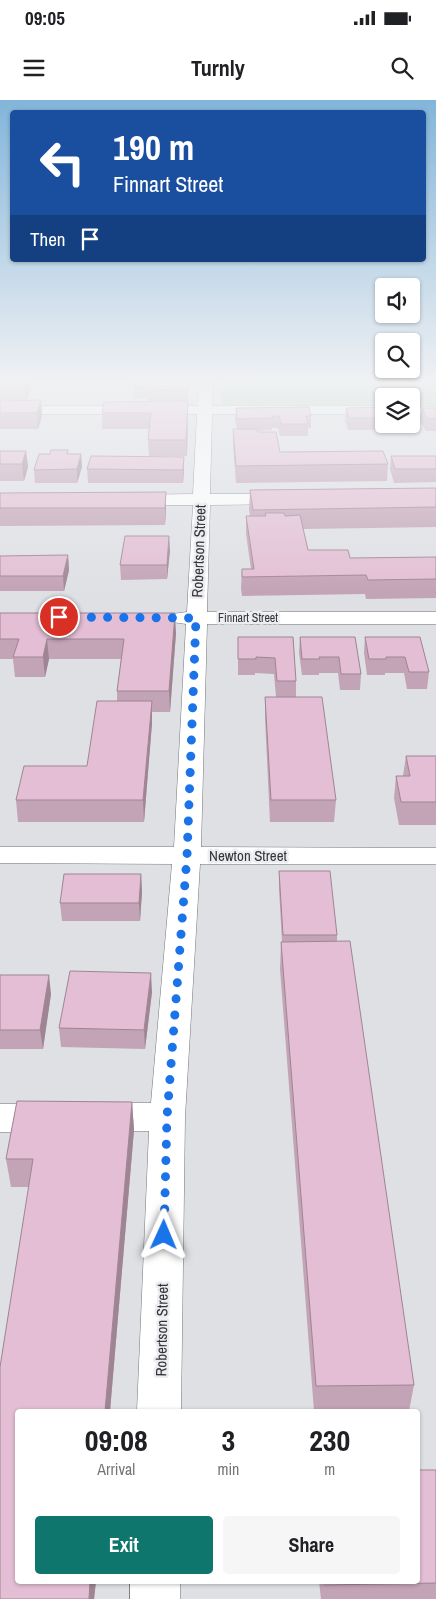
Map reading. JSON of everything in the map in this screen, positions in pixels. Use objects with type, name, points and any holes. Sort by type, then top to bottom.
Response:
[{"type":"street","name":"Robertson Street","points":[[160,1409],[167,1117],[187,856],[203,453]]},
{"type":"street","points":[[115,500],[299,499]]},
{"type":"street","name":"Finnart Street","points":[[157,618],[436,618]]},
{"type":"street","name":"Newton Street","points":[[0,855],[436,856]]},
{"type":"street","points":[[0,1118],[167,1117]]},
{"type":"street","points":[[155,1584],[155,1599]]},
{"type":"building","points":[[0,453],[25,453],[22,464],[0,464]]},
{"type":"building","points":[[235,453],[384,453],[388,464],[236,466]]},
{"type":"building","points":[[39,454],[81,454],[77,469],[34,470]]},
{"type":"building","points":[[91,456],[184,457],[183,470],[87,469]]},
{"type":"building","points":[[391,456],[436,456],[436,469],[395,469]]},
{"type":"building","points":[[436,488],[436,507],[253,510],[250,490]]},
{"type":"building","points":[[166,492],[165,508],[0,508],[0,493]]},
{"type":"building","points":[[265,513],[284,513],[285,516],[300,515],[308,550],[348,550],[350,558],[436,557],[436,579],[368,580],[366,575],[242,577],[242,569],[254,569],[246,516],[266,516]]},
{"type":"building","points":[[125,536],[169,536],[167,565],[120,565]]},
{"type":"building","points":[[68,555],[63,576],[0,576],[0,556]]},
{"type":"building","points":[[0,613],[175,613],[169,691],[117,691],[124,639],[47,639],[43,657],[13,657],[19,639],[0,639]]},
{"type":"building","points":[[238,637],[293,637],[296,681],[277,681],[275,658],[256,657],[256,659],[238,659]]},
{"type":"building","points":[[300,637],[355,637],[361,674],[341,674],[339,657],[302,659]]},
{"type":"building","points":[[365,637],[420,637],[429,672],[409,672],[405,657],[369,659]]},
{"type":"building","points":[[265,697],[322,697],[336,800],[271,800]]},
{"type":"building","points":[[97,701],[152,701],[143,800],[16,800],[24,766],[87,766]]},
{"type":"building","points":[[406,756],[436,756],[436,802],[401,802],[396,776],[410,776]]},
{"type":"building","points":[[279,871],[330,871],[337,935],[283,935]]},
{"type":"building","points":[[64,874],[141,874],[139,903],[60,903]]},
{"type":"building","points":[[350,941],[414,1385],[316,1386],[281,942]]},
{"type":"building","points":[[70,971],[151,973],[144,1030],[59,1028]]},
{"type":"building","points":[[0,975],[49,975],[40,1030],[0,1030]]},
{"type":"building","points":[[17,1101],[132,1102],[105,1409],[15,1409],[15,1584],[90,1584],[89,1599],[0,1599],[0,1367],[33,1159],[6,1159]]},
{"type":"building","points":[[420,1470],[436,1470],[436,1583],[420,1583]]},
{"type":"building","points":[[325,1584],[380,1584],[325,1585]]},
{"type":"route","points":[[59,617],[196,618],[187,856],[167,1117],[164,1235]]}]
